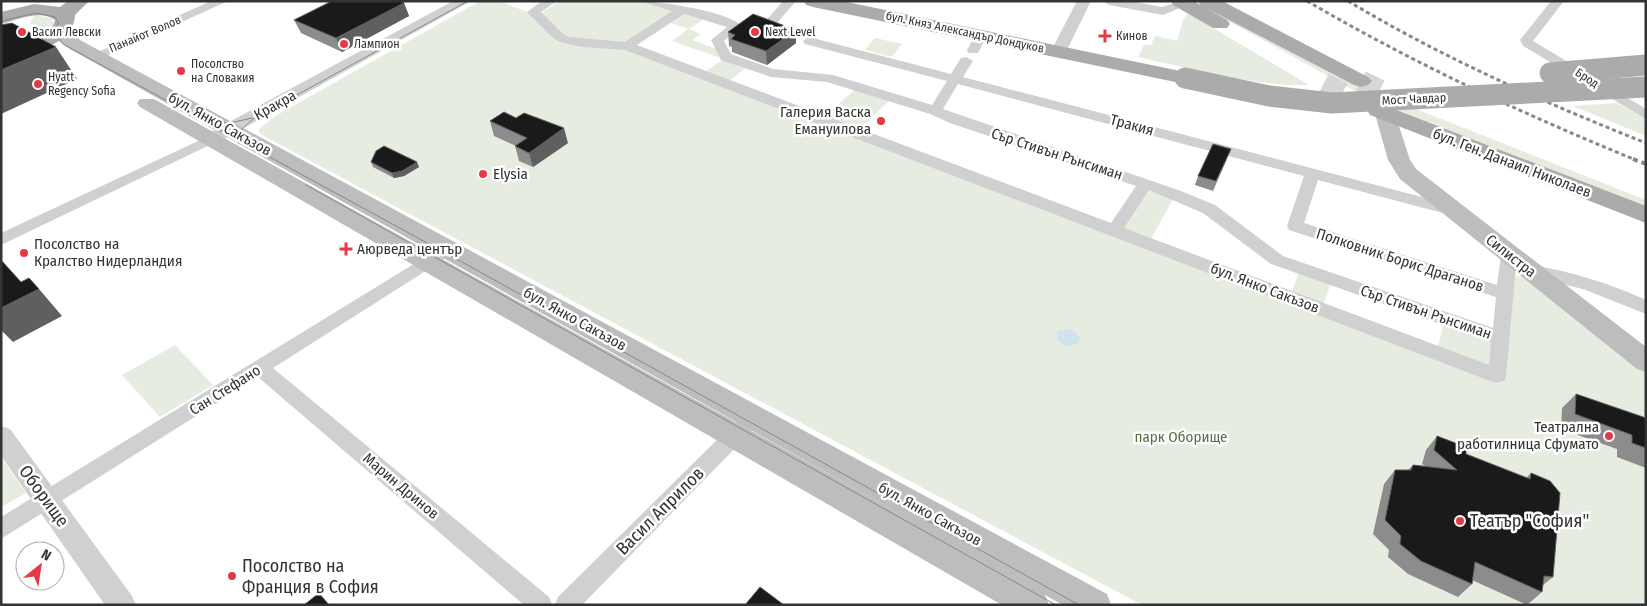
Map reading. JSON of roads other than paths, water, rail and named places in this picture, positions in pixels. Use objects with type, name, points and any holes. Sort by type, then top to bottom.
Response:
[{"type":"main road","points":[[12,50],[45,40],[60,15],[80,1]]},
{"type":"main road","name":"бул. Княз Александър Дондуков","points":[[813,1],[834,3],[973,49],[1059,52]]},
{"type":"main road","points":[[1207,1],[1353,91]]},
{"type":"main road","points":[[1182,2],[1324,83]]},
{"type":"main road","points":[[1,18],[28,11],[56,12],[60,15]]},
{"type":"main road","name":"бул. Янко Сакъзов","points":[[60,15],[64,36],[220,134]]},
{"type":"main road","name":"бул. Янко Сакъзов","points":[[12,50],[46,48],[53,50],[220,134],[438,255],[753,417],[1095,605]]},
{"type":"main road","name":"Мост Чавдар","points":[[1059,52],[1185,78],[1252,95],[1314,103],[1354,103],[1646,87]]},
{"type":"main road","name":"Мост Чавдар","points":[[1185,78],[1268,90],[1323,92],[1646,65]]},
{"type":"main road","name":"бул. Ген. Данаил Николаев","points":[[1384,102],[1432,133],[1646,215]]},
{"type":"main road","name":"Силистра","points":[[1384,102],[1398,160],[1408,174],[1646,362]]},
{"type":"main road","name":"бул. Ген. Данаил Николаев","points":[[1419,108],[1646,196]]},
{"type":"main road","points":[[1392,138],[1400,130],[1432,133]]},
{"type":"main road","name":"бул. Янко Сакъзов","points":[[438,255],[735,436],[1033,605]]},
{"type":"street","name":"Панайот Волов","points":[[95,56],[222,1]]},
{"type":"street","name":"Кракра","points":[[1,240],[220,134],[464,1]]},
{"type":"street","name":"бул. Янко Сакъзов","points":[[551,1],[533,12],[540,16],[558,35],[567,40],[628,46],[1497,376],[1500,338]]},
{"type":"street","name":"Сър Стивън Рънсиман","points":[[646,1],[708,16],[736,26],[717,40],[726,57],[771,73],[828,78],[935,111],[955,120],[1176,194],[1210,209],[1277,260],[1500,338]]},
{"type":"street","points":[[767,27],[790,1]]},
{"type":"street","points":[[1059,52],[1084,1]]},
{"type":"street","points":[[1109,1],[1162,11],[1182,2]]},
{"type":"street","name":"Брод","points":[[1558,1],[1526,40],[1527,43],[1566,64],[1645,114]]},
{"type":"street","points":[[628,46],[681,10]]},
{"type":"street","name":"Тракия","points":[[809,41],[1454,211]]},
{"type":"street","points":[[935,111],[973,49]]},
{"type":"street","name":"Полковник Борис Драганов","points":[[1313,173],[1295,226],[1505,294]]},
{"type":"street","points":[[1114,231],[1145,184]]},
{"type":"street","name":"Сан Стефано","points":[[1,529],[48,502],[438,255]]},
{"type":"street","points":[[1500,338],[1509,255]]},
{"type":"street","points":[[1529,271],[1570,278],[1601,288],[1646,308]]},
{"type":"street","name":"Марин Дринов","points":[[260,368],[541,605]]},
{"type":"street","name":"Васил Априлов","points":[[566,605],[753,417]]},
{"type":"street","name":"Оборище","points":[[1,436],[122,605]]},
{"type":"water","points":[[1067,329],[1077,333],[1080,339],[1077,344],[1066,346],[1057,340],[1057,332]]},
{"type":"tunnel","points":[[1361,81],[1384,92]]},
{"type":"tunnel","points":[[1324,83],[1347,95]]},
{"type":"tram line","points":[[240,141],[242,129],[253,119],[468,1]]},
{"type":"tram line","points":[[1,21],[36,13],[55,17],[58,22],[55,34],[63,44],[240,141]]},
{"type":"tram line","points":[[210,121],[230,123],[252,118]]},
{"type":"tram line","points":[[240,141],[1079,605]]},
{"type":"tram line","points":[[306,185],[1056,605]]},
{"type":"railway","points":[[1307,1],[1387,46],[1469,86],[1636,160]]},
{"type":"railway","points":[[1348,1],[1420,41],[1494,78],[1569,112],[1646,143]]},
{"type":"railway","points":[[1633,159],[1646,164]]},
{"type":"place","name":"Васил Левски","points":[[22,32]]},
{"type":"place","name":"Next Level","points":[[755,32]]},
{"type":"place","name":"Кинов","points":[[1105,36]]},
{"type":"place","name":"Лампион","points":[[344,44]]},
{"type":"place","name":"Посолство на Словакия","points":[[181,71]]},
{"type":"place","name":"Hyatt Regency Sofia","points":[[38,84]]},
{"type":"place","name":"Галерия Васка Емануилова","points":[[881,121]]},
{"type":"place","name":"Elysia","points":[[483,174]]},
{"type":"place","name":"Аюрведа център","points":[[346,249]]},
{"type":"place","name":"Посолство на Кралство Нидерландия","points":[[24,253]]},
{"type":"place","name":"Театрална работилница Сфумато","points":[[1609,436]]},
{"type":"place","name":"Театър \"София\"","points":[[1460,521]]},
{"type":"place","name":"Посолство на Франция в София","points":[[232,576]]},
{"type":"park label","name":"парк Оборище","points":[[1181,437]]}]
